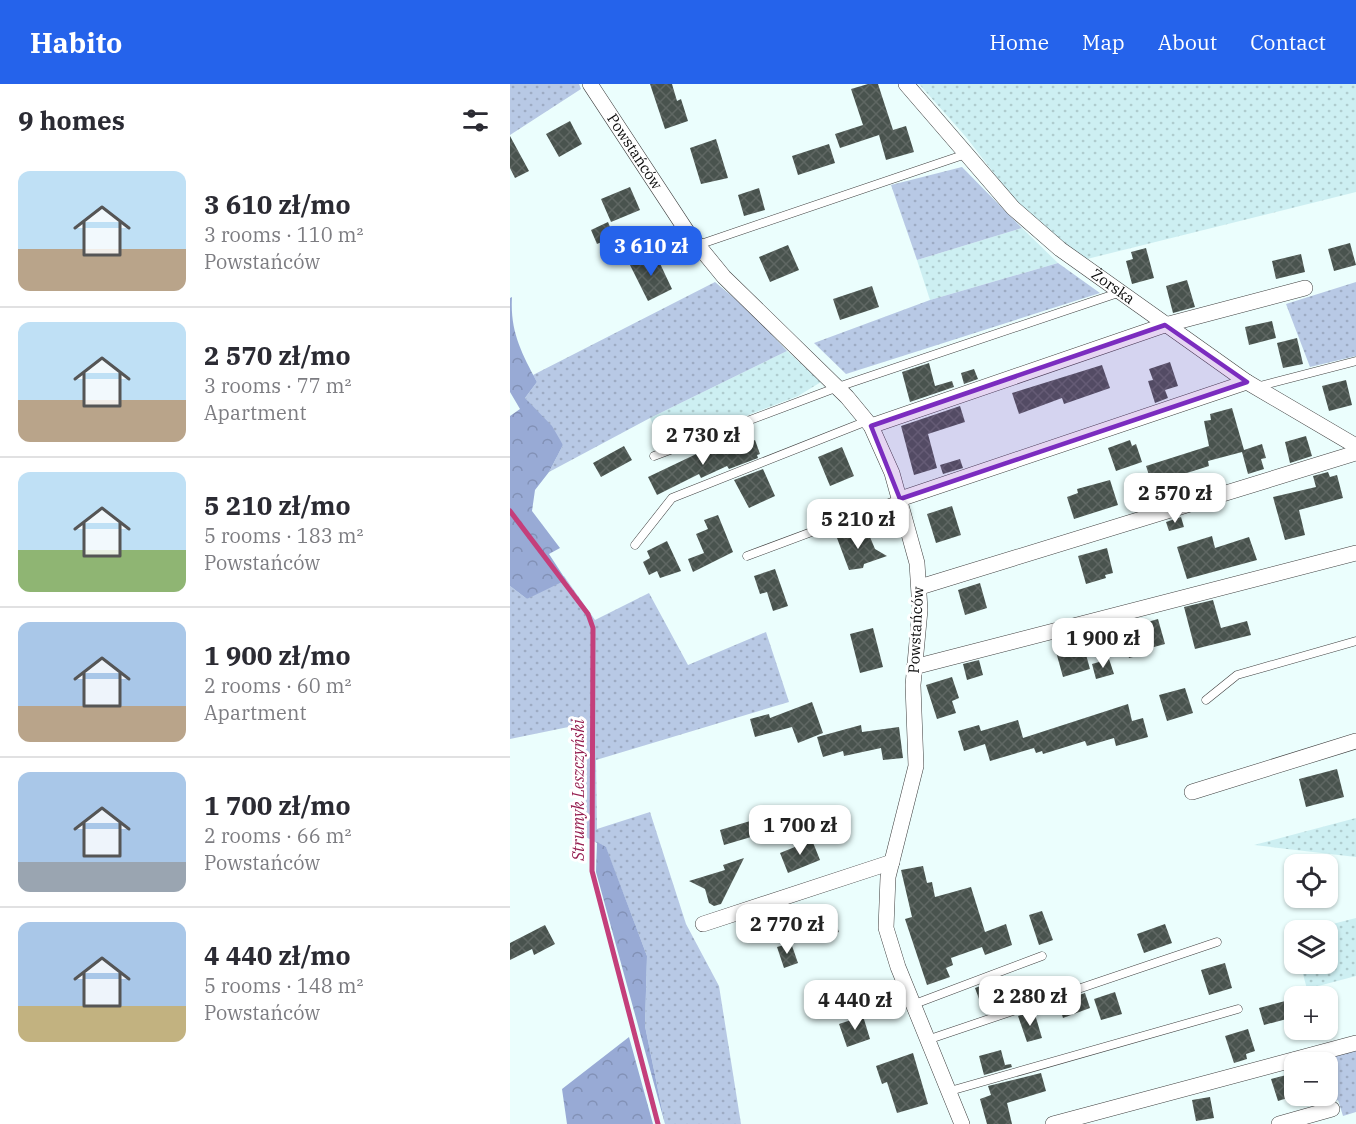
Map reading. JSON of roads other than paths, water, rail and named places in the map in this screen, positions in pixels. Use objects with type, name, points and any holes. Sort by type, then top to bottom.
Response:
[{"type":"street","name":"Powstańców","points":[[590,84],[698,245],[724,277],[838,387],[869,424],[900,499],[912,540],[920,587],[914,668],[916,766],[886,891],[886,928],[890,947],[912,1005],[962,1124]]},
{"type":"street","name":"Żorska","points":[[906,84],[1012,208],[1060,249],[1118,293],[1251,385],[1356,446]]},
{"type":"street","points":[[869,424],[1165,325],[1305,288]]},
{"type":"street","points":[[900,499],[1251,385]]},
{"type":"street","points":[[920,587],[1356,453]]},
{"type":"street","points":[[914,668],[1356,553]]},
{"type":"street","points":[[1192,792],[1356,741]]},
{"type":"street","points":[[703,924],[892,862]]},
{"type":"street","points":[[1053,1124],[1356,1043]]},
{"type":"street","points":[[1279,1124],[1332,1109]]},
{"type":"lane","points":[[698,245],[968,154]]},
{"type":"lane","points":[[654,456],[838,387],[1118,293]]},
{"type":"lane","points":[[1251,385],[1356,361]]},
{"type":"lane","points":[[635,545],[672,498],[869,424]]},
{"type":"lane","points":[[747,556],[900,499]]},
{"type":"lane","points":[[1206,700],[1237,675],[1356,641]]},
{"type":"lane","points":[[927,1040],[1217,942]]},
{"type":"lane","points":[[912,1005],[1042,957]]},
{"type":"lane","points":[[950,1091],[1238,1009]]},
{"type":"waterway","name":"Strumyk Leszczyński","points":[[510,511],[588,614],[593,628],[592,871],[658,1124]]}]
